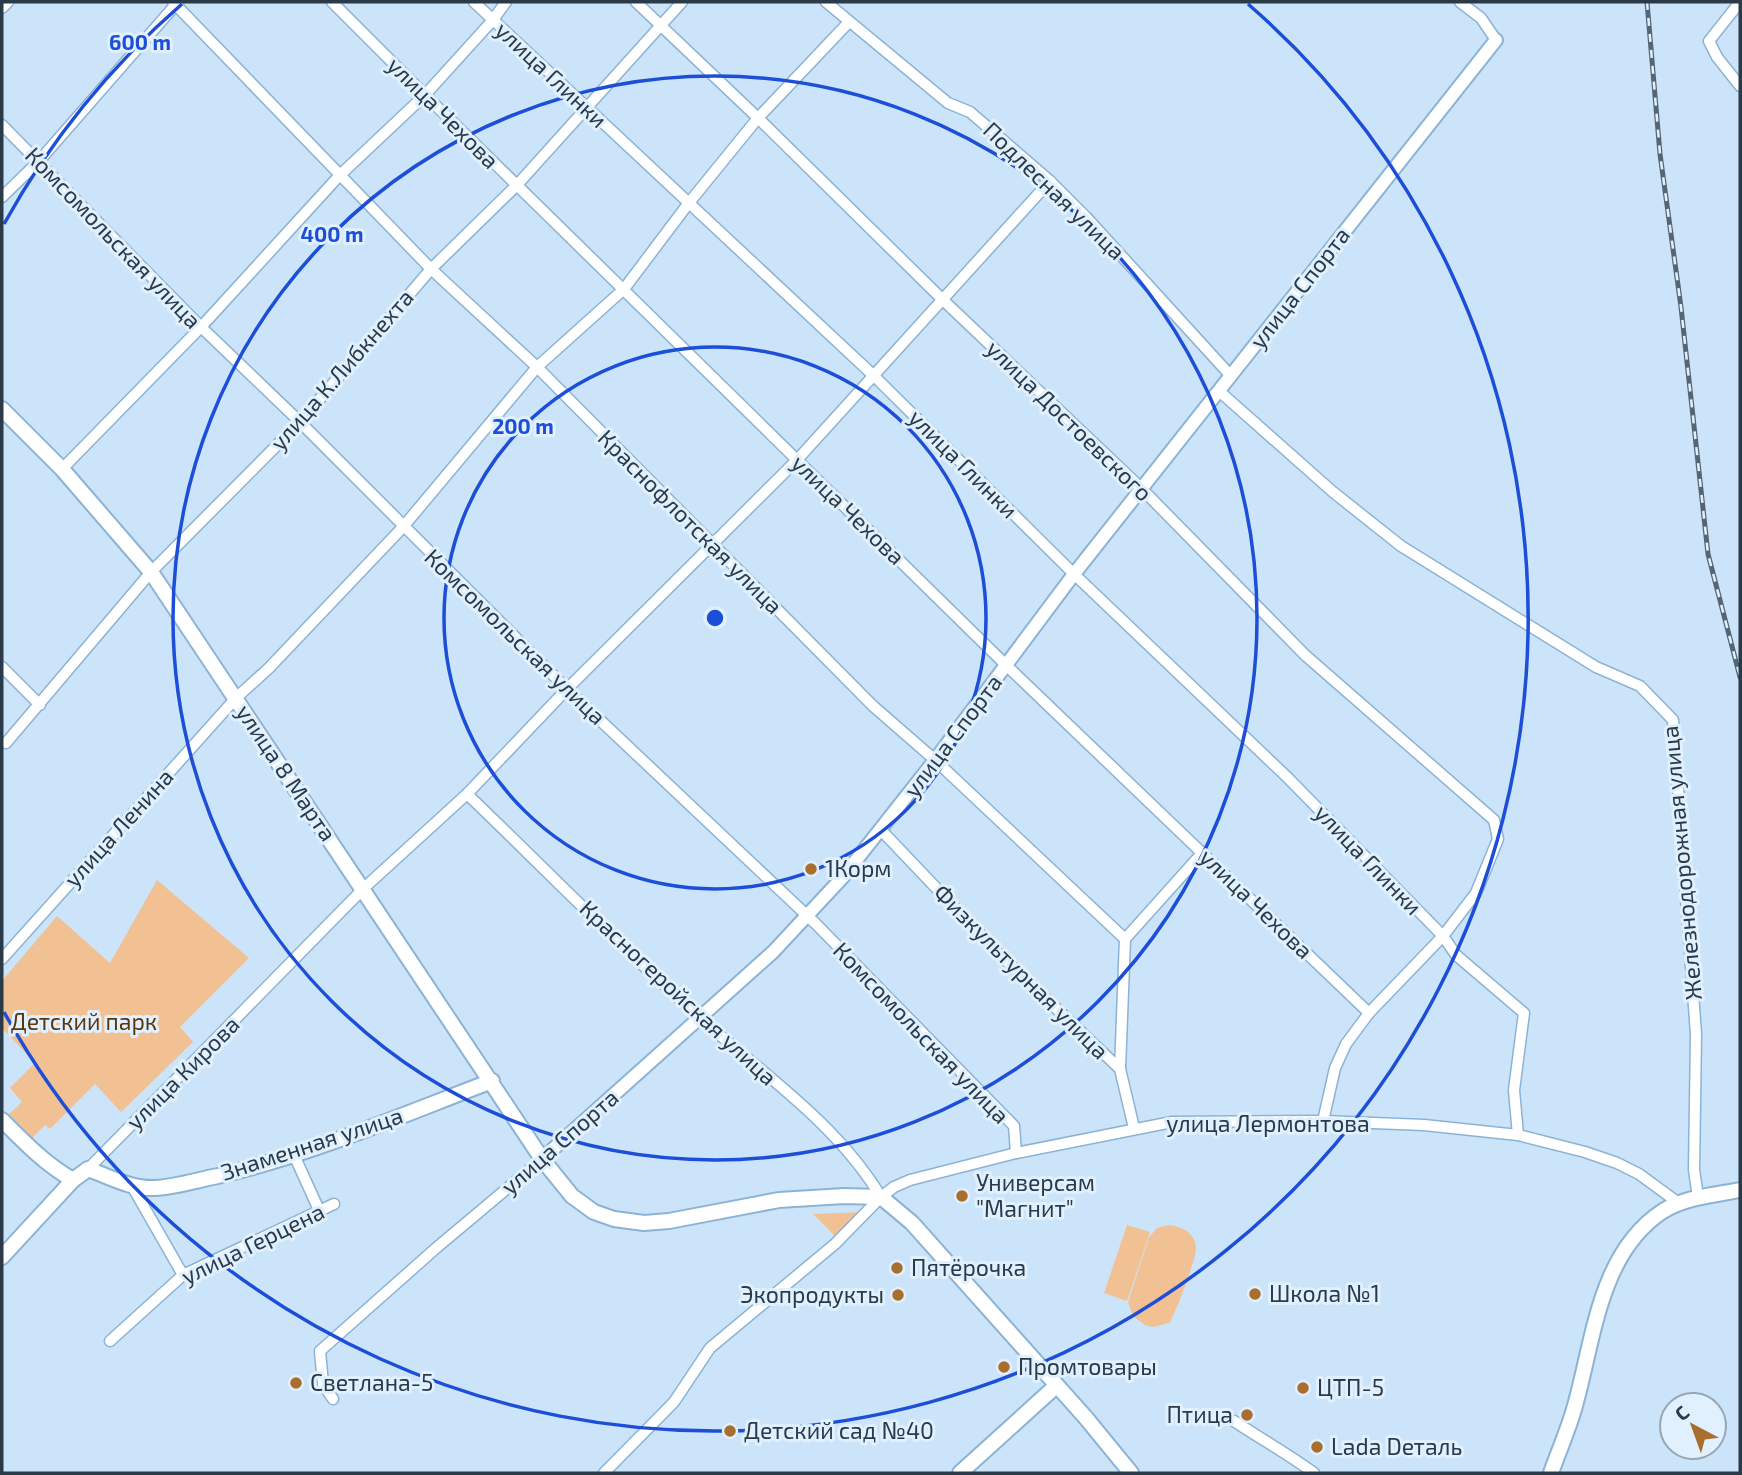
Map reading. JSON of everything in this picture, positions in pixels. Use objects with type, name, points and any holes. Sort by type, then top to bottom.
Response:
[{"type":"main road","name":"улица 8 Марта","points":[[2,409],[61,469],[151,572],[542,1159]]},
{"type":"main road","name":"Знаменная улица","points":[[88,1169],[132,1186],[154,1188],[179,1185],[294,1155],[492,1082]]},
{"type":"main road","points":[[2,1120],[34,1154],[73,1180]]},
{"type":"main road","points":[[542,1159],[572,1196],[594,1212],[614,1219],[644,1223],[669,1221],[779,1200],[817,1196],[881,1198],[912,1223],[1131,1473]]},
{"type":"main road","name":"улица Кирова","points":[[2,1256],[73,1180],[88,1169]]},
{"type":"main road","points":[[1551,1473],[1576,1405],[1597,1315],[1615,1267],[1629,1245],[1663,1212],[1698,1197],[1740,1190]]},
{"type":"main road","points":[[960,1473],[1056,1386]]},
{"type":"street","points":[[2,8],[8,2]]},
{"type":"street","name":"улица Чехова","points":[[332,2],[1007,666],[1369,1013]]},
{"type":"street","name":"улица Глинки","points":[[474,2],[873,375],[1074,574],[1288,778],[1443,936],[1457,955],[1524,1013],[1514,1090],[1518,1135]]},
{"type":"street","points":[[61,469],[201,327],[339,176],[425,95],[506,2]]},
{"type":"street","name":"улица Достоевского","points":[[636,2],[1141,488],[1305,655],[1494,820],[1499,839]]},
{"type":"street","name":"улица К.Либкнехта","points":[[6,743],[151,572],[300,422],[430,268],[517,185],[682,2]]},
{"type":"street","name":"Подлесная улица","points":[[826,2],[948,103],[970,112],[1050,181],[1095,226],[1231,376]]},
{"type":"street","name":"улица Спорта","points":[[333,1399],[323,1384],[320,1351],[542,1159],[773,952],[808,917],[881,830],[1074,574],[1496,40],[1481,18],[1461,2]]},
{"type":"street","points":[[1740,2],[1709,41],[1717,57],[1740,86]]},
{"type":"street","points":[[2,197],[39,161],[176,3]]},
{"type":"street","name":"Краснофлотская улица","points":[[176,3],[430,268],[537,368],[873,706],[935,760],[1125,939]]},
{"type":"street","name":"улица Ленина","points":[[2,959],[236,698],[269,668],[403,527],[537,368],[624,289],[758,118],[849,22]]},
{"type":"street","name":"Комсомольская улица","points":[[2,125],[201,327],[567,689],[808,917],[1014,1126],[1016,1153]]},
{"type":"street","name":"улица Кирова","points":[[88,1169],[364,888],[467,794],[567,689],[797,460],[1050,181]]},
{"type":"street","name":"Железнодорожная улица","points":[[1219,391],[1333,492],[1401,546],[1596,667],[1640,686],[1673,720],[1696,1034],[1694,1170],[1698,1197]]},
{"type":"street","points":[[2,667],[40,705]]},
{"type":"street","name":"Красногеройская улица","points":[[467,794],[701,1018],[835,1136],[852,1155],[881,1198]]},
{"type":"street","name":"Физкультурная улица","points":[[881,830],[999,954],[1120,1069],[1134,1128]]},
{"type":"street","name":"улица Глинки","points":[[1323,1121],[1335,1068],[1346,1044],[1369,1013],[1443,936],[1476,892],[1499,839]]},
{"type":"street","points":[[1120,1069],[1125,939],[1203,852]]},
{"type":"street","name":"улица Лермонтова","points":[[604,1473],[674,1402],[710,1348],[835,1244],[894,1187],[910,1180],[1016,1153],[1134,1128],[1196,1121],[1323,1121],[1424,1125],[1518,1135],[1585,1152],[1639,1174],[1680,1204]]},
{"type":"street","points":[[294,1155],[318,1210]]},
{"type":"street","points":[[132,1186],[183,1275]]},
{"type":"street","name":"улица Герцена","points":[[110,1340],[183,1275],[334,1204]]},
{"type":"street","points":[[1234,1421],[1314,1473]]},
{"type":"green space","name":"Детский парк","points":[[157,880],[249,958],[180,1027],[193,1042],[121,1112],[95,1084],[50,1129],[45,1125],[32,1138],[9,1114],[22,1102],[10,1088],[35,1063],[2,1028],[2,981],[57,916],[110,963]]},
{"type":"green space","points":[[863,1212],[836,1237],[813,1214]]},
{"type":"green space","points":[[1127,1225],[1150,1232],[1127,1301],[1104,1293]]},
{"type":"green space","points":[[1169,1225],[1190,1234],[1196,1247],[1186,1284],[1171,1320],[1153,1327],[1145,1325],[1133,1316],[1128,1302],[1149,1237],[1157,1228]]},
{"type":"railway","points":[[1647,2],[1660,154],[1681,307],[1708,554],[1740,677]]},
{"type":"place","name":"1Корм","points":[[811,869]]},
{"type":"place","name":"Универсам \"Магнит\"","points":[[962,1196]]},
{"type":"place","name":"Пятёрочка","points":[[897,1268]]},
{"type":"place","name":"Школа №1","points":[[1255,1294]]},
{"type":"place","name":"Экопродукты","points":[[898,1295]]},
{"type":"place","name":"Промтовары","points":[[1004,1367]]},
{"type":"place","name":"Светлана-5","points":[[296,1383]]},
{"type":"place","name":"ЦТП-5","points":[[1303,1388]]},
{"type":"place","name":"Птица","points":[[1247,1415]]},
{"type":"place","name":"Детский сад №40","points":[[730,1431]]},
{"type":"place","name":"Lada Dеталь","points":[[1317,1447]]}]
